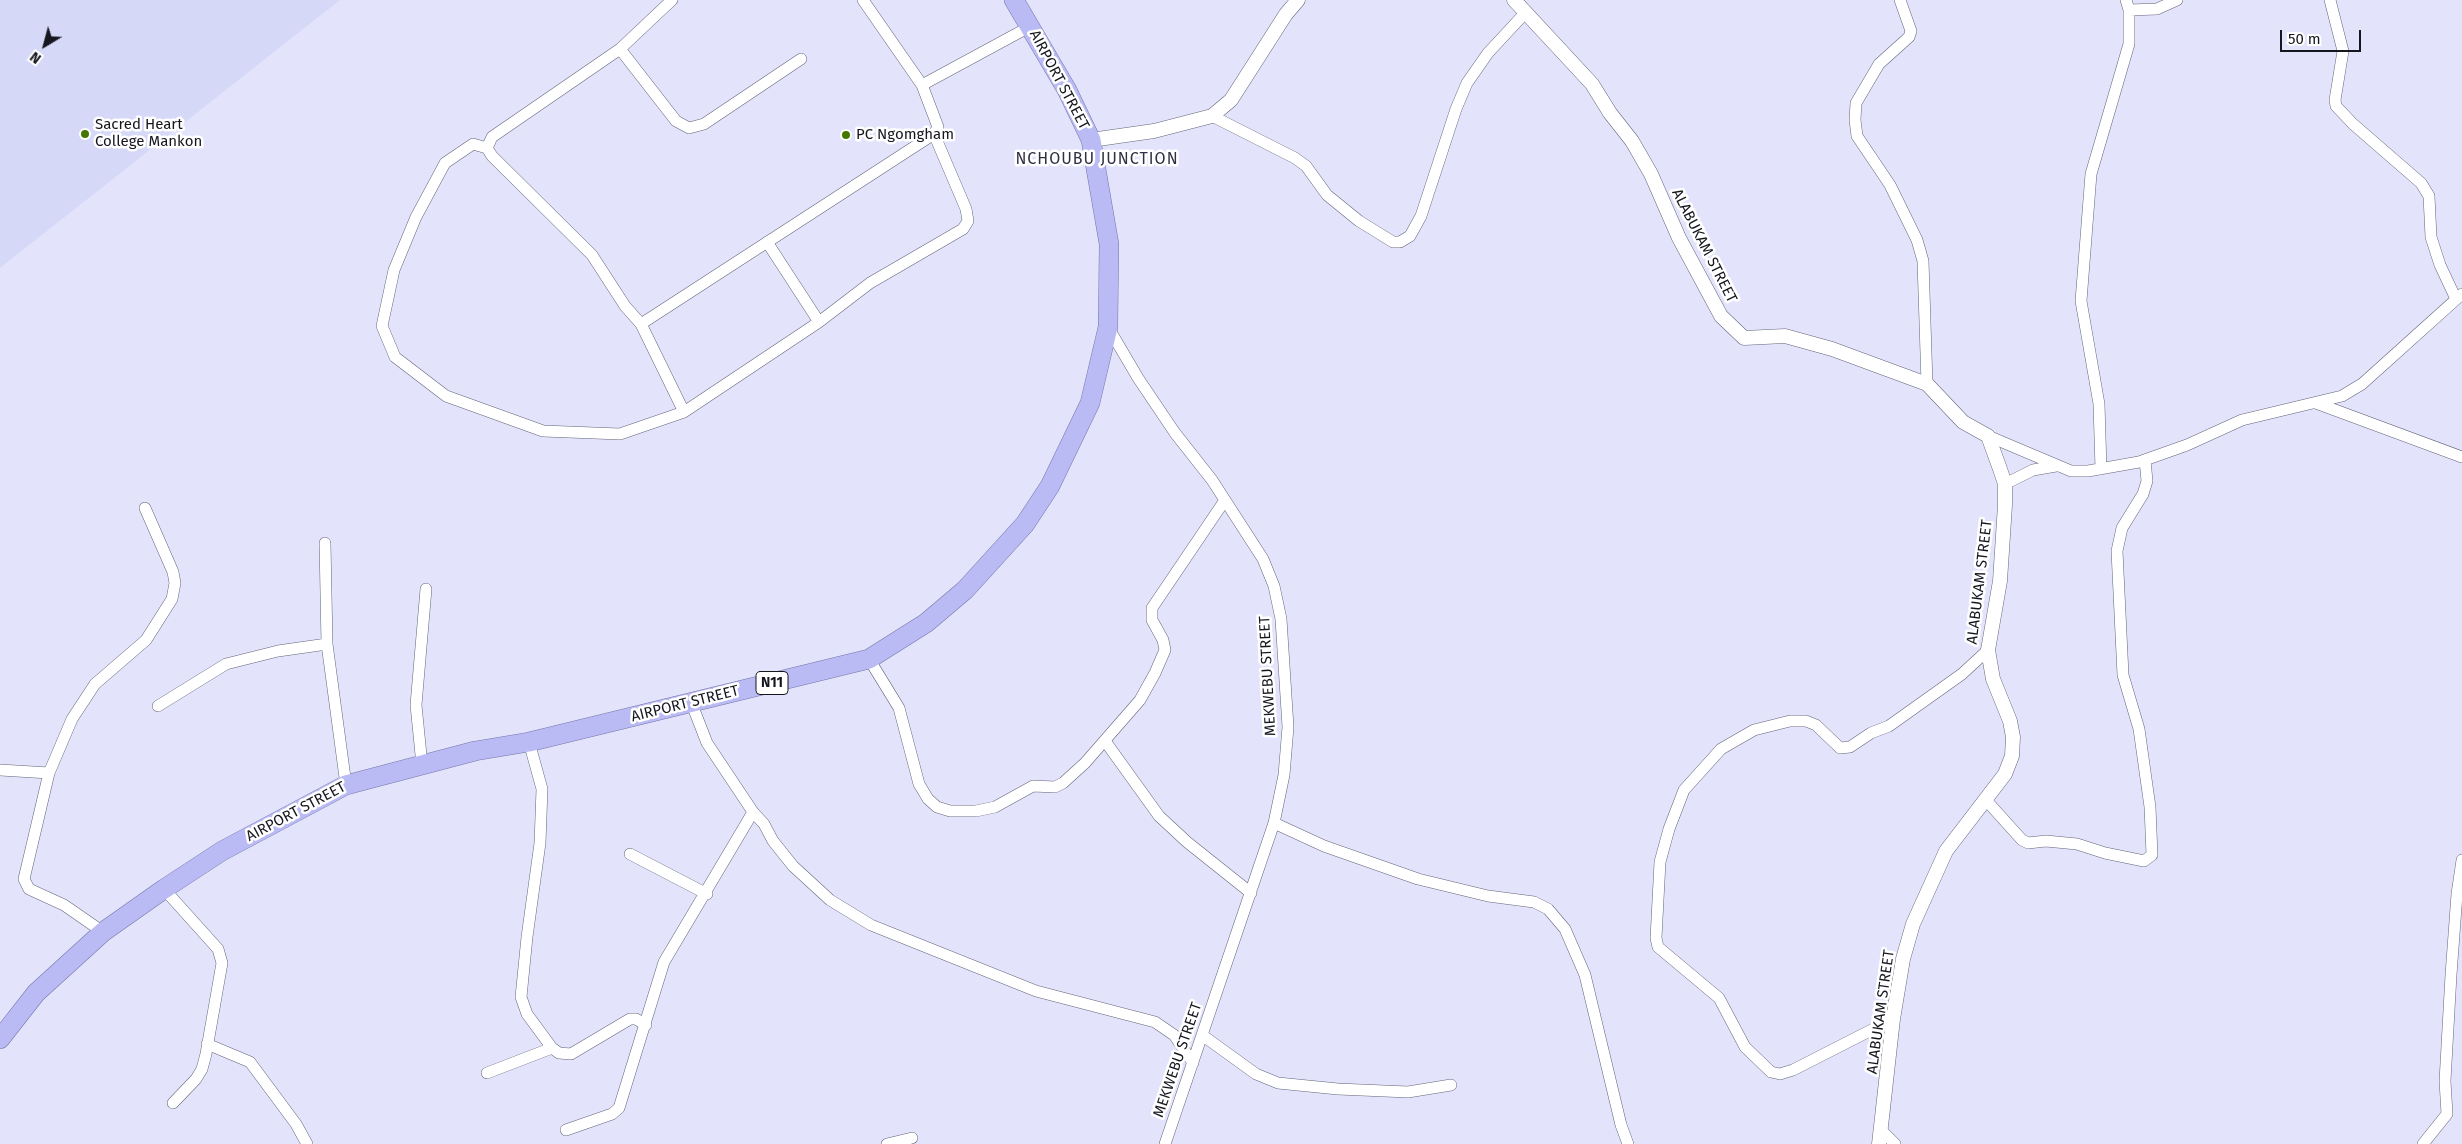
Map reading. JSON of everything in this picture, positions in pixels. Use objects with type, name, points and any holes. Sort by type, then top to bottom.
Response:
[{"type":"highway","name":"AIRPORT STREET","points":[[0,1038],[36,992],[103,932],[222,851],[346,785],[476,751],[529,742],[869,658],[926,623],[958,595],[1025,524],[1050,486],[1074,440],[1090,403],[1108,327],[1109,244],[1091,140],[1067,90],[1014,0]]},
{"type":"street","points":[[487,148],[492,137],[620,49],[672,0]]},
{"type":"street","points":[[641,324],[934,134],[938,127],[922,85],[863,0]]},
{"type":"street","points":[[1091,140],[1154,131],[1212,116],[1231,100],[1286,14],[1298,0]]},
{"type":"street","name":"ALABUKAM STREET","points":[[1514,0],[1592,84],[1610,113],[1632,140],[1651,174],[1679,238],[1721,316],[1744,338],[1785,336],[1832,348],[1927,384],[1963,422],[1988,436],[2005,484],[2000,581],[1988,650],[1992,679],[2010,721],[2013,737],[2010,766],[1946,851],[1920,906],[1903,960],[1879,1144]]},
{"type":"street","points":[[1900,0],[1911,31],[1909,37],[1879,64],[1856,103],[1855,120],[1857,136],[1890,185],[1917,240],[1923,261],[1927,384]]},
{"type":"street","points":[[2101,469],[2098,404],[2081,301],[2090,174],[2129,44],[2127,5],[2157,9],[2177,0]]},
{"type":"street","points":[[1988,436],[2071,471],[2101,469],[2145,460],[2242,420],[2342,396],[2353,390],[2459,296],[2440,265],[2431,237],[2429,196],[2420,183],[2353,124],[2336,106],[2335,100],[2343,51],[2330,0]]},
{"type":"street","points":[[1212,116],[1295,158],[1306,166],[1327,195],[1358,220],[1393,242],[1400,242],[1410,236],[1420,216],[1456,109],[1467,83],[1488,53],[1526,12]]},
{"type":"street","points":[[922,85],[1030,26]]},
{"type":"street","points":[[620,49],[676,121],[689,128],[704,124],[801,59]]},
{"type":"street","points":[[684,412],[641,324],[625,306],[592,255],[492,156],[487,148],[473,144],[445,163],[416,217],[394,270],[382,326],[395,357],[446,396],[543,431],[620,434],[684,412],[819,322],[870,283],[963,230],[968,221],[966,209],[934,134]]},
{"type":"street","points":[[767,242],[819,322]]},
{"type":"street","name":"MEKWEBU STREET","points":[[1108,327],[1138,378],[1225,500],[1263,559],[1274,586],[1281,619],[1288,727],[1284,775],[1274,823],[1165,1144]]},
{"type":"street","points":[[2316,403],[2462,457]]},
{"type":"street","points":[[1985,799],[2022,840],[2028,843],[2046,841],[2077,844],[2105,853],[2144,861],[2152,855],[2150,807],[2139,729],[2123,675],[2117,551],[2122,528],[2143,494],[2147,481],[2145,460]]},
{"type":"street","points":[[2005,484],[2033,470],[2056,466]]},
{"type":"street","points":[[869,658],[899,708],[919,784],[928,799],[937,807],[950,811],[976,811],[995,807],[1033,786],[1056,787],[1078,770],[1140,700],[1163,658],[1165,650],[1163,640],[1152,620],[1152,608],[1225,500]]},
{"type":"street","points":[[103,932],[64,905],[29,889],[25,885],[24,879],[49,773],[72,719],[95,684],[146,640],[172,599],[175,583],[173,572],[145,508]]},
{"type":"street","points":[[325,543],[327,644],[346,785]]},
{"type":"street","points":[[422,765],[416,705],[426,588]]},
{"type":"street","points":[[158,706],[226,664],[278,651],[327,644]]},
{"type":"street","points":[[1894,1019],[1793,1070],[1780,1074],[1771,1072],[1745,1048],[1719,998],[1658,947],[1656,938],[1660,862],[1669,829],[1684,790],[1721,749],[1754,730],[1790,721],[1806,721],[1816,724],[1840,748],[1850,747],[1889,726],[1962,674],[1988,650]]},
{"type":"street","points":[[691,702],[707,743],[753,812],[764,824],[773,841],[793,866],[830,900],[871,925],[1036,991],[1155,1022],[1174,1035],[1192,1063]]},
{"type":"street","points":[[1105,741],[1159,816],[1186,842],[1251,893]]},
{"type":"street","points":[[529,742],[542,789],[540,844],[526,937],[521,997],[527,1014],[552,1048],[559,1053],[571,1054],[630,1020],[636,1019],[646,1025]]},
{"type":"street","points":[[0,770],[49,773]]},
{"type":"street","points":[[566,1130],[612,1114],[619,1108],[664,962],[753,812]]},
{"type":"street","points":[[1274,823],[1324,846],[1418,879],[1488,896],[1519,899],[1548,909],[1565,929],[1585,975],[1620,1125],[1628,1144]]},
{"type":"street","points":[[630,854],[706,894]]},
{"type":"street","points":[[2423,1144],[2447,1114],[2445,1081],[2451,975],[2457,894],[2462,860]]},
{"type":"street","points":[[164,889],[218,949],[221,956],[218,992],[202,1068],[196,1079],[173,1103]]},
{"type":"street","points":[[1202,1035],[1256,1074],[1278,1082],[1338,1089],[1408,1092],[1450,1085]]},
{"type":"street","points":[[208,1044],[240,1056],[254,1066],[296,1124],[307,1144]]},
{"type":"street","points":[[486,1073],[552,1048]]},
{"type":"street","points":[[1882,1130],[1896,1144]]},
{"type":"street","points":[[887,1144],[912,1138]]},
{"type":"shaded area","name":"Sacred Heart College Mankon","points":[[0,0],[340,0],[0,268]]},
{"type":"place","name":"Sacred Heart College Mankon","points":[[85,134]]},
{"type":"place","name":"PC Ngomgham","points":[[846,135]]},
{"type":"district","name":"NCHOUBU JUNCTION","points":[[1097,160]]}]
